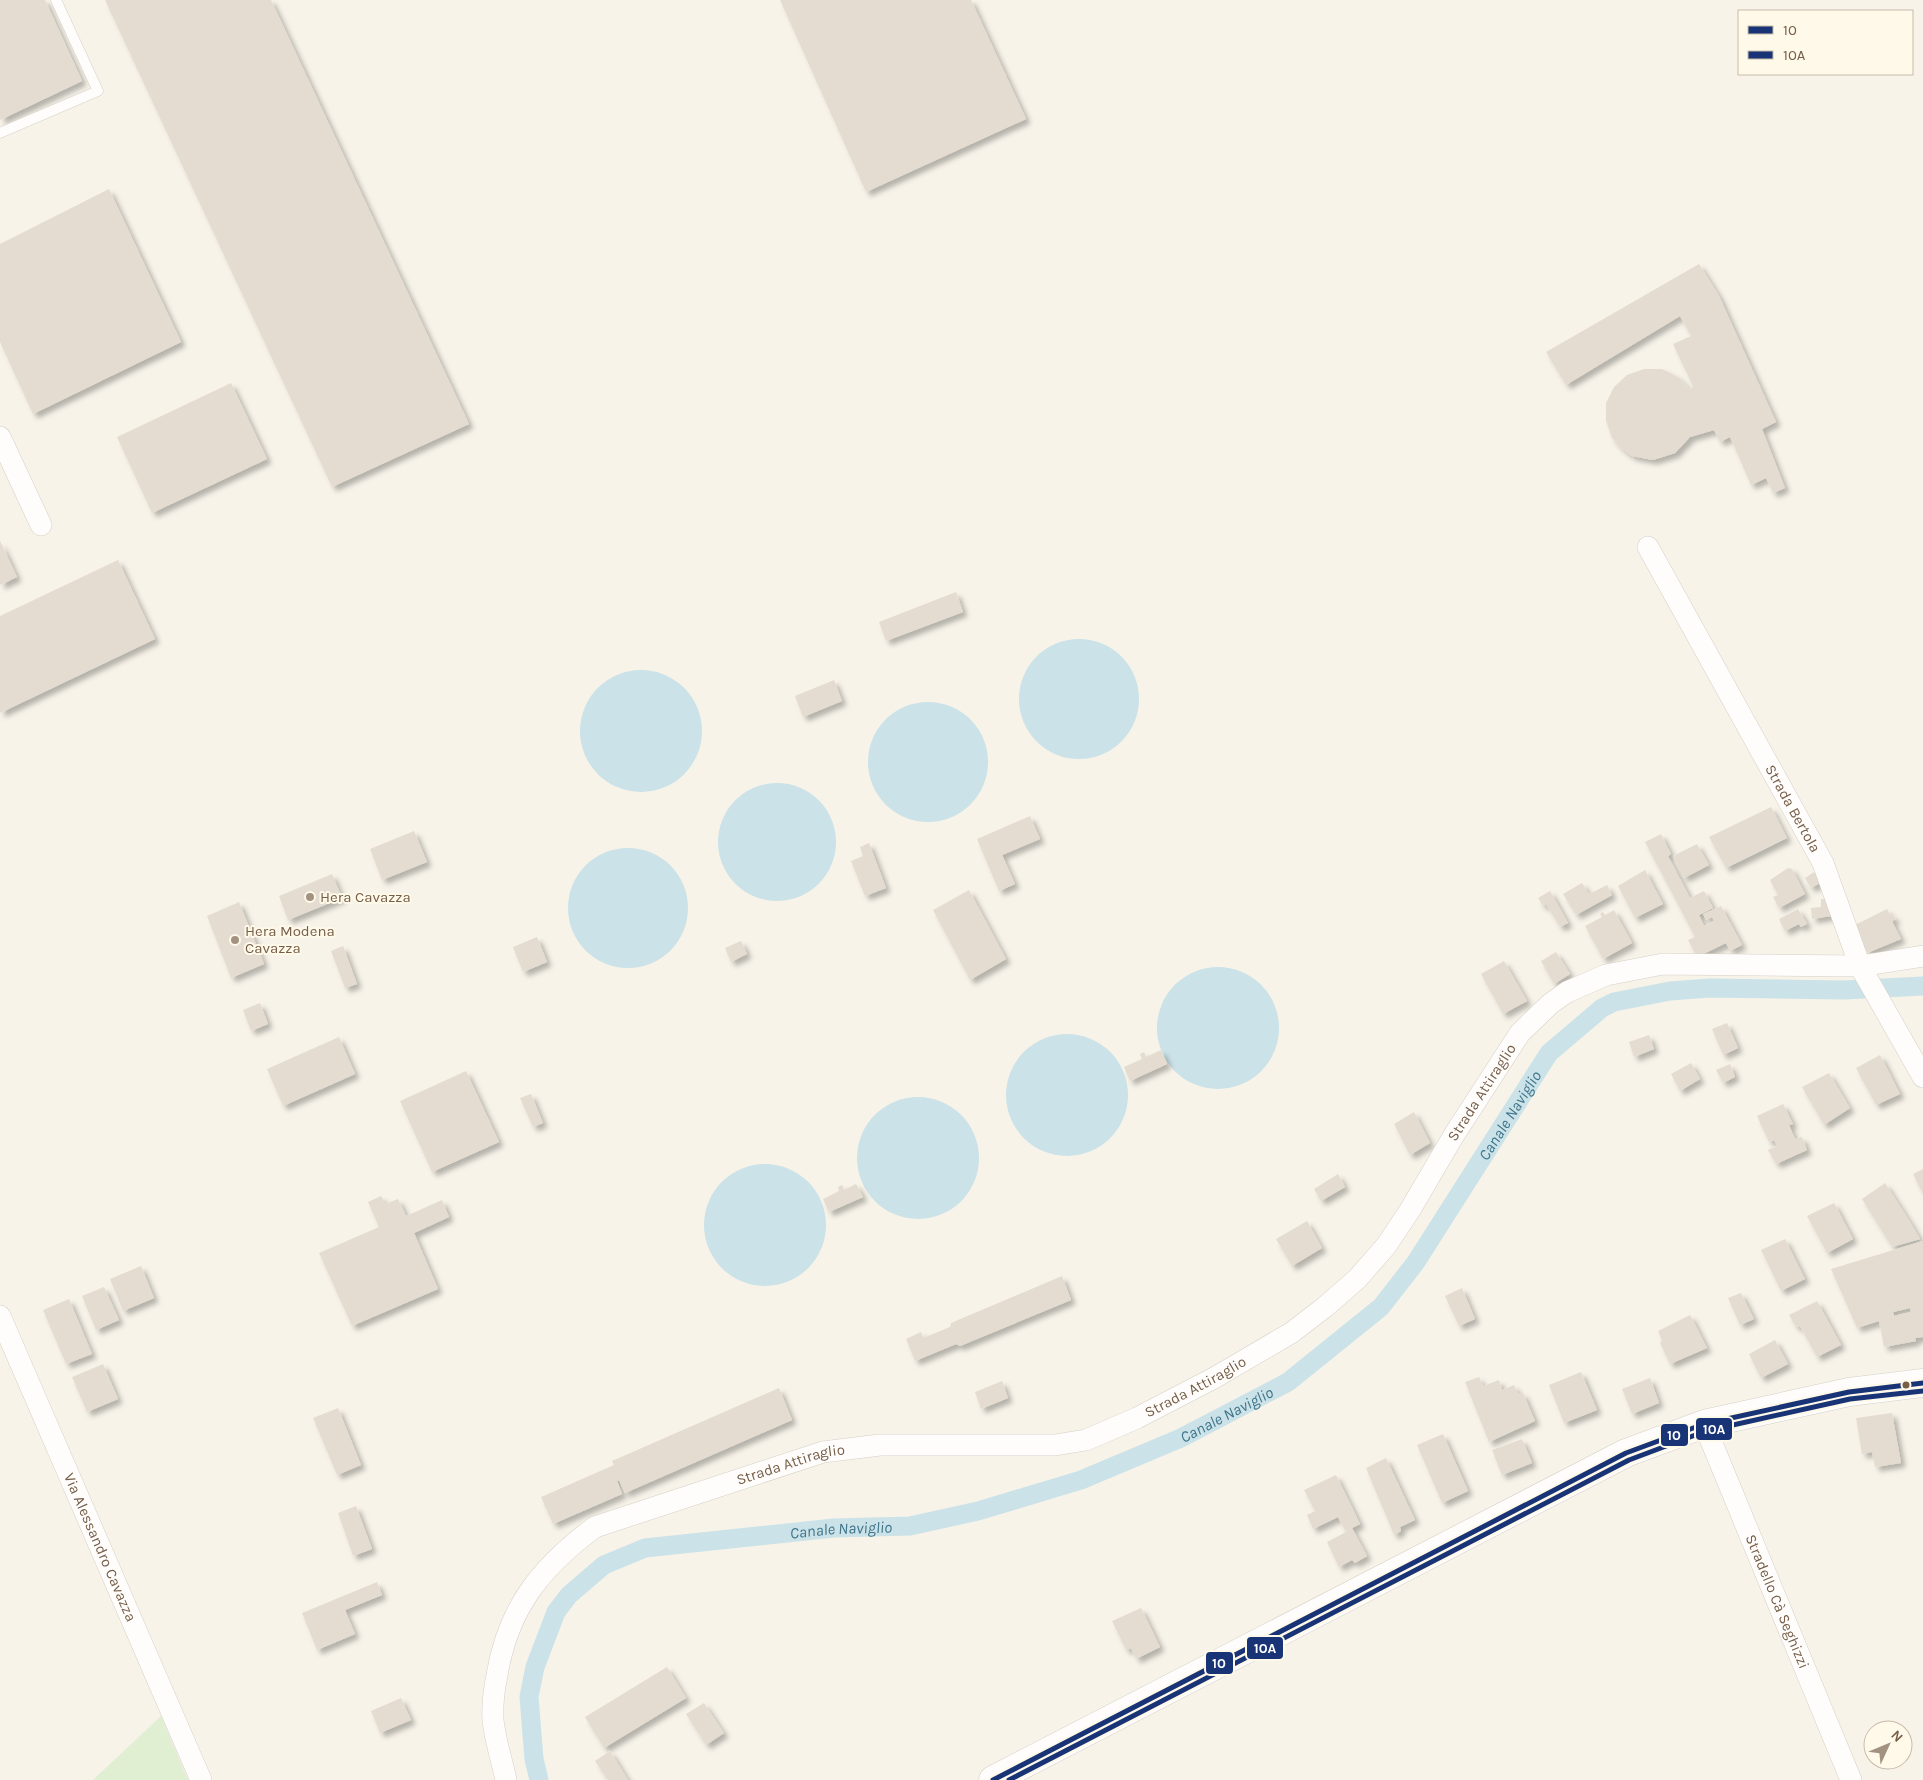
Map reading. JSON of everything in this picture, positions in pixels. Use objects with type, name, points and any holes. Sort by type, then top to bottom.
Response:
[{"type":"street","points":[[0,437],[41,525]]},
{"type":"street","name":"Strada Bertola","points":[[1648,547],[1823,863],[1860,966],[1923,1078]]},
{"type":"street","name":"Strada Attiraglio","points":[[506,1780],[493,1718],[495,1688],[501,1651],[518,1611],[542,1574],[566,1550],[595,1528],[814,1454],[842,1448],[900,1444],[1055,1445],[1086,1440],[1138,1418],[1214,1378],[1291,1332],[1326,1307],[1357,1279],[1386,1246],[1410,1210],[1454,1135],[1515,1041],[1539,1014],[1567,992],[1606,975],[1663,964],[1860,966],[1923,956]]},
{"type":"street","name":"Via Alessandro Cavazza","points":[[0,1316],[202,1780]]},
{"type":"street","points":[[993,1780],[1626,1453],[1704,1424],[1849,1392],[1923,1383]]},
{"type":"street","name":"Stradello Cà Seghizzi","points":[[1704,1424],[1851,1780]]},
{"type":"lane","points":[[0,133],[98,91],[56,0]]},
{"type":"green space","points":[[161,1716],[188,1780],[93,1780]]},
{"type":"water","points":[[1079,639],[1102,644],[1121,657],[1134,676],[1139,699],[1134,722],[1121,741],[1102,754],[1079,759],[1056,754],[1037,741],[1024,722],[1019,699],[1024,676],[1037,657],[1056,644]]},
{"type":"water","points":[[641,670],[664,675],[684,688],[697,708],[702,731],[697,754],[684,774],[664,787],[641,792],[618,787],[598,774],[585,754],[580,731],[585,708],[598,688],[618,675]]},
{"type":"water","points":[[928,702],[940,703],[951,707],[961,712],[970,720],[978,729],[983,739],[987,750],[987,774],[983,785],[978,795],[970,804],[961,812],[951,817],[940,821],[928,822],[916,821],[905,817],[895,812],[886,804],[878,795],[873,785],[869,774],[868,762],[869,750],[873,739],[878,729],[886,720],[895,712],[905,707],[916,703]]},
{"type":"water","points":[[777,783],[800,787],[819,800],[832,819],[836,842],[832,865],[819,884],[800,897],[777,901],[754,897],[735,884],[722,865],[718,842],[722,819],[735,800],[754,787]]},
{"type":"water","points":[[628,848],[651,853],[661,858],[670,866],[678,875],[683,885],[688,908],[683,931],[678,941],[670,950],[661,958],[651,963],[628,968],[605,963],[595,958],[586,950],[578,941],[573,931],[568,908],[573,885],[578,875],[586,866],[595,858],[605,853]]},
{"type":"water","points":[[1218,967],[1242,971],[1261,985],[1275,1004],[1279,1028],[1275,1052],[1261,1071],[1242,1085],[1218,1089],[1194,1085],[1175,1071],[1161,1052],[1157,1028],[1161,1004],[1175,985],[1194,971]]},
{"type":"water","points":[[1067,1034],[1091,1038],[1110,1052],[1124,1071],[1128,1095],[1124,1119],[1110,1138],[1091,1152],[1067,1156],[1043,1152],[1024,1138],[1010,1119],[1006,1095],[1010,1071],[1024,1052],[1043,1038]]},
{"type":"water","points":[[918,1097],[930,1098],[941,1102],[952,1107],[961,1115],[969,1124],[974,1135],[978,1146],[978,1170],[974,1181],[969,1192],[961,1201],[952,1209],[941,1214],[930,1218],[918,1219],[906,1218],[895,1214],[884,1209],[875,1201],[867,1192],[862,1181],[858,1170],[857,1158],[858,1146],[862,1135],[867,1124],[875,1115],[884,1107],[895,1102],[906,1098]]},
{"type":"water","points":[[765,1164],[777,1165],[788,1169],[799,1174],[808,1182],[816,1191],[821,1202],[825,1213],[825,1237],[821,1248],[816,1259],[808,1268],[799,1276],[788,1281],[777,1285],[765,1286],[753,1285],[742,1281],[731,1276],[722,1268],[714,1259],[709,1248],[705,1237],[704,1225],[705,1213],[709,1202],[714,1191],[722,1182],[731,1174],[742,1169],[753,1165]]},
{"type":"building","points":[[0,0],[45,0],[82,81],[0,120]]},
{"type":"building","points":[[105,0],[271,0],[469,424],[332,487]]},
{"type":"building","points":[[780,0],[971,0],[1026,119],[866,192]]},
{"type":"building","points":[[109,189],[181,342],[33,414],[0,342],[0,244]]},
{"type":"building","points":[[1699,264],[1719,296],[1776,422],[1762,429],[1785,488],[1773,493],[1766,478],[1751,485],[1730,437],[1720,442],[1714,430],[1690,437],[1675,453],[1653,460],[1632,456],[1612,438],[1606,421],[1606,403],[1614,387],[1627,375],[1644,369],[1662,369],[1678,377],[1690,390],[1693,386],[1673,344],[1691,336],[1680,316],[1566,385],[1546,352]]},
{"type":"building","points":[[231,383],[267,459],[152,513],[117,437]]},
{"type":"building","points":[[0,541],[17,577],[0,585]]},
{"type":"building","points":[[118,560],[155,639],[0,713],[0,616]]},
{"type":"building","points":[[956,592],[963,612],[886,641],[879,622]]},
{"type":"building","points":[[834,680],[842,701],[803,717],[795,696]]},
{"type":"building","points":[[1771,807],[1787,838],[1726,868],[1709,837]]},
{"type":"building","points":[[1030,816],[1040,839],[1002,855],[1015,884],[999,891],[977,839]]},
{"type":"building","points":[[414,831],[427,862],[382,880],[370,849]]},
{"type":"building","points":[[1661,834],[1671,854],[1668,856],[1690,898],[1704,891],[1713,908],[1699,915],[1704,926],[1714,921],[1712,917],[1706,920],[1703,914],[1721,906],[1742,945],[1730,951],[1726,943],[1697,957],[1688,940],[1695,937],[1645,842]]},
{"type":"building","points":[[869,843],[886,888],[865,896],[851,861],[863,856],[860,847]]},
{"type":"building","points":[[1697,844],[1709,865],[1684,878],[1673,856]]},
{"type":"building","points":[[1788,868],[1792,869],[1805,894],[1779,908],[1773,897],[1778,895],[1770,880]]},
{"type":"building","points":[[1645,870],[1663,904],[1635,918],[1618,886]]},
{"type":"building","points":[[1814,872],[1820,883],[1811,888],[1805,878]]},
{"type":"building","name":"Hera Cavazza","points":[[332,874],[342,898],[288,920],[279,896]]},
{"type":"building","points":[[1582,883],[1589,894],[1607,885],[1612,895],[1576,915],[1563,894]]},
{"type":"building","points":[[969,890],[1006,959],[970,980],[933,910]]},
{"type":"building","points":[[1550,891],[1568,923],[1560,927],[1546,904],[1543,906],[1538,898]]},
{"type":"building","points":[[1821,899],[1830,899],[1831,916],[1812,919],[1811,908],[1821,907]]},
{"type":"building","name":"Hera Modena Cavazza","points":[[239,902],[264,964],[231,978],[207,916]]},
{"type":"building","points":[[1798,909],[1807,924],[1801,927],[1799,924],[1785,931],[1779,919]]},
{"type":"building","points":[[1887,909],[1890,916],[1893,915],[1896,919],[1892,921],[1901,939],[1867,953],[1853,926]]},
{"type":"building","points":[[1614,910],[1632,943],[1603,959],[1585,926],[1602,917],[1600,914],[1603,912],[1605,915]]},
{"type":"building","points":[[537,937],[547,962],[523,972],[513,947]]},
{"type":"building","points":[[741,941],[747,954],[731,962],[725,948]]},
{"type":"building","points":[[343,946],[357,984],[345,988],[331,951]]},
{"type":"building","points":[[1556,952],[1570,974],[1554,984],[1541,961]]},
{"type":"building","points":[[1504,961],[1527,1001],[1503,1014],[1481,974]]},
{"type":"building","points":[[260,1003],[268,1024],[251,1031],[243,1010]]},
{"type":"building","points":[[1727,1023],[1738,1048],[1723,1055],[1712,1029]]},
{"type":"building","points":[[1649,1035],[1654,1049],[1634,1057],[1629,1042]]},
{"type":"building","points":[[339,1037],[355,1074],[283,1106],[267,1069]]},
{"type":"building","points":[[1161,1050],[1167,1064],[1130,1081],[1124,1067],[1142,1059],[1140,1054],[1144,1052],[1146,1057]]},
{"type":"building","points":[[1880,1055],[1900,1094],[1876,1105],[1856,1068]]},
{"type":"building","points":[[1691,1063],[1700,1079],[1680,1091],[1671,1074]]},
{"type":"building","points":[[1730,1064],[1735,1077],[1723,1083],[1716,1070]]},
{"type":"building","points":[[466,1071],[499,1142],[432,1172],[400,1101]]},
{"type":"building","points":[[1829,1073],[1850,1108],[1824,1125],[1802,1087]]},
{"type":"building","points":[[531,1094],[543,1123],[533,1127],[520,1098]]},
{"type":"building","points":[[1783,1104],[1793,1124],[1789,1125],[1795,1139],[1802,1137],[1807,1150],[1776,1164],[1768,1150],[1777,1146],[1774,1140],[1769,1142],[1757,1116]]},
{"type":"building","points":[[1414,1112],[1430,1143],[1410,1155],[1394,1124]]},
{"type":"building","points":[[1923,1169],[1923,1194],[1913,1174]]},
{"type":"building","points":[[1338,1174],[1345,1187],[1321,1201],[1314,1189]]},
{"type":"building","points":[[1885,1183],[1920,1239],[1892,1247],[1862,1199]]},
{"type":"building","points":[[856,1184],[863,1197],[829,1212],[823,1199],[839,1191],[838,1187],[842,1185],[844,1190]]},
{"type":"building","points":[[381,1196],[385,1204],[398,1199],[406,1216],[442,1200],[449,1217],[414,1233],[438,1289],[352,1326],[319,1253],[379,1227],[368,1202]]},
{"type":"building","points":[[1834,1203],[1853,1239],[1827,1253],[1807,1216]]},
{"type":"building","points":[[1307,1221],[1322,1248],[1292,1266],[1276,1239]]},
{"type":"building","points":[[1785,1239],[1805,1279],[1781,1291],[1761,1250]]},
{"type":"building","points":[[1923,1241],[1923,1337],[1915,1338],[1916,1341],[1884,1347],[1879,1321],[1857,1328],[1831,1269]],"holes":[[[1910,1308],[1911,1312],[1894,1316],[1893,1312]]]},
{"type":"building","points":[[141,1266],[154,1298],[123,1311],[110,1279]]},
{"type":"building","points":[[1062,1276],[1071,1300],[960,1346],[956,1344],[915,1361],[906,1339],[921,1332],[923,1338],[950,1327],[951,1323]]},
{"type":"building","points":[[104,1287],[119,1320],[96,1330],[82,1296]]},
{"type":"building","points":[[1462,1288],[1475,1319],[1459,1326],[1445,1296]]},
{"type":"building","points":[[1741,1293],[1754,1319],[1740,1325],[1728,1298]]},
{"type":"building","points":[[69,1299],[92,1354],[66,1364],[43,1310]]},
{"type":"building","points":[[1817,1301],[1841,1345],[1817,1357],[1800,1326],[1796,1327],[1789,1315]]},
{"type":"building","points":[[1690,1315],[1707,1348],[1670,1364],[1660,1343],[1662,1341],[1658,1331]]},
{"type":"building","points":[[1775,1340],[1788,1364],[1761,1378],[1749,1354]]},
{"type":"building","points":[[103,1364],[118,1399],[87,1412],[72,1377]]},
{"type":"building","points":[[1581,1372],[1597,1410],[1564,1423],[1549,1385]]},
{"type":"building","points":[[1479,1377],[1483,1386],[1499,1380],[1502,1390],[1514,1385],[1518,1394],[1523,1393],[1535,1421],[1489,1442],[1465,1382]]},
{"type":"building","points":[[1650,1378],[1659,1403],[1632,1414],[1622,1389]]},
{"type":"building","points":[[1002,1381],[1008,1398],[981,1409],[975,1392]]},
{"type":"building","points":[[779,1388],[792,1420],[625,1493],[619,1480],[617,1481],[622,1494],[553,1524],[541,1497],[614,1465],[612,1461]]},
{"type":"building","points":[[338,1408],[361,1465],[337,1475],[313,1418]]},
{"type":"building","points":[[1892,1413],[1901,1463],[1875,1467],[1872,1452],[1862,1454],[1856,1418]]},
{"type":"building","points":[[1443,1434],[1468,1491],[1442,1503],[1417,1445]]},
{"type":"building","points":[[1522,1439],[1532,1463],[1502,1475],[1492,1450]]},
{"type":"building","points":[[1386,1458],[1415,1520],[1400,1527],[1401,1531],[1394,1535],[1366,1468]]},
{"type":"building","points":[[1336,1475],[1360,1524],[1352,1528],[1367,1556],[1355,1563],[1352,1560],[1339,1567],[1327,1542],[1346,1532],[1338,1517],[1313,1529],[1307,1515],[1315,1511],[1304,1490]]},
{"type":"building","points":[[356,1506],[372,1549],[353,1556],[338,1513]]},
{"type":"building","points":[[377,1582],[382,1595],[345,1610],[355,1634],[317,1650],[302,1613]]},
{"type":"building","points":[[1141,1608],[1160,1647],[1136,1659],[1131,1648],[1126,1650],[1112,1621]]},
{"type":"building","points":[[667,1667],[686,1698],[604,1748],[585,1717]]},
{"type":"building","points":[[401,1698],[411,1720],[380,1733],[371,1711]]},
{"type":"building","points":[[704,1703],[724,1733],[706,1745],[686,1714]]},
{"type":"building","points":[[610,1751],[628,1780],[608,1780],[595,1761]]},
{"type":"waterway","name":"Canale Naviglio","points":[[539,1780],[534,1759],[529,1697],[535,1667],[556,1612],[569,1595],[604,1565],[645,1548],[834,1528],[910,1526],[978,1511],[1081,1480],[1181,1438],[1288,1382],[1381,1307],[1416,1262],[1549,1053],[1602,1008],[1614,1002],[1670,991],[1710,988],[1844,990],[1923,986]]},
{"type":"transit line","name":"10","points":[[993,1780],[1626,1453],[1704,1424],[1849,1392],[1923,1383]]},
{"type":"transit line","name":"10A","points":[[1009,1780],[1629,1460],[1706,1431],[1850,1399],[1923,1391]]},
{"type":"place","name":"Hera Cavazza","points":[[310,897]]},
{"type":"place","name":"Hera Modena Cavazza","points":[[235,940]]}]
